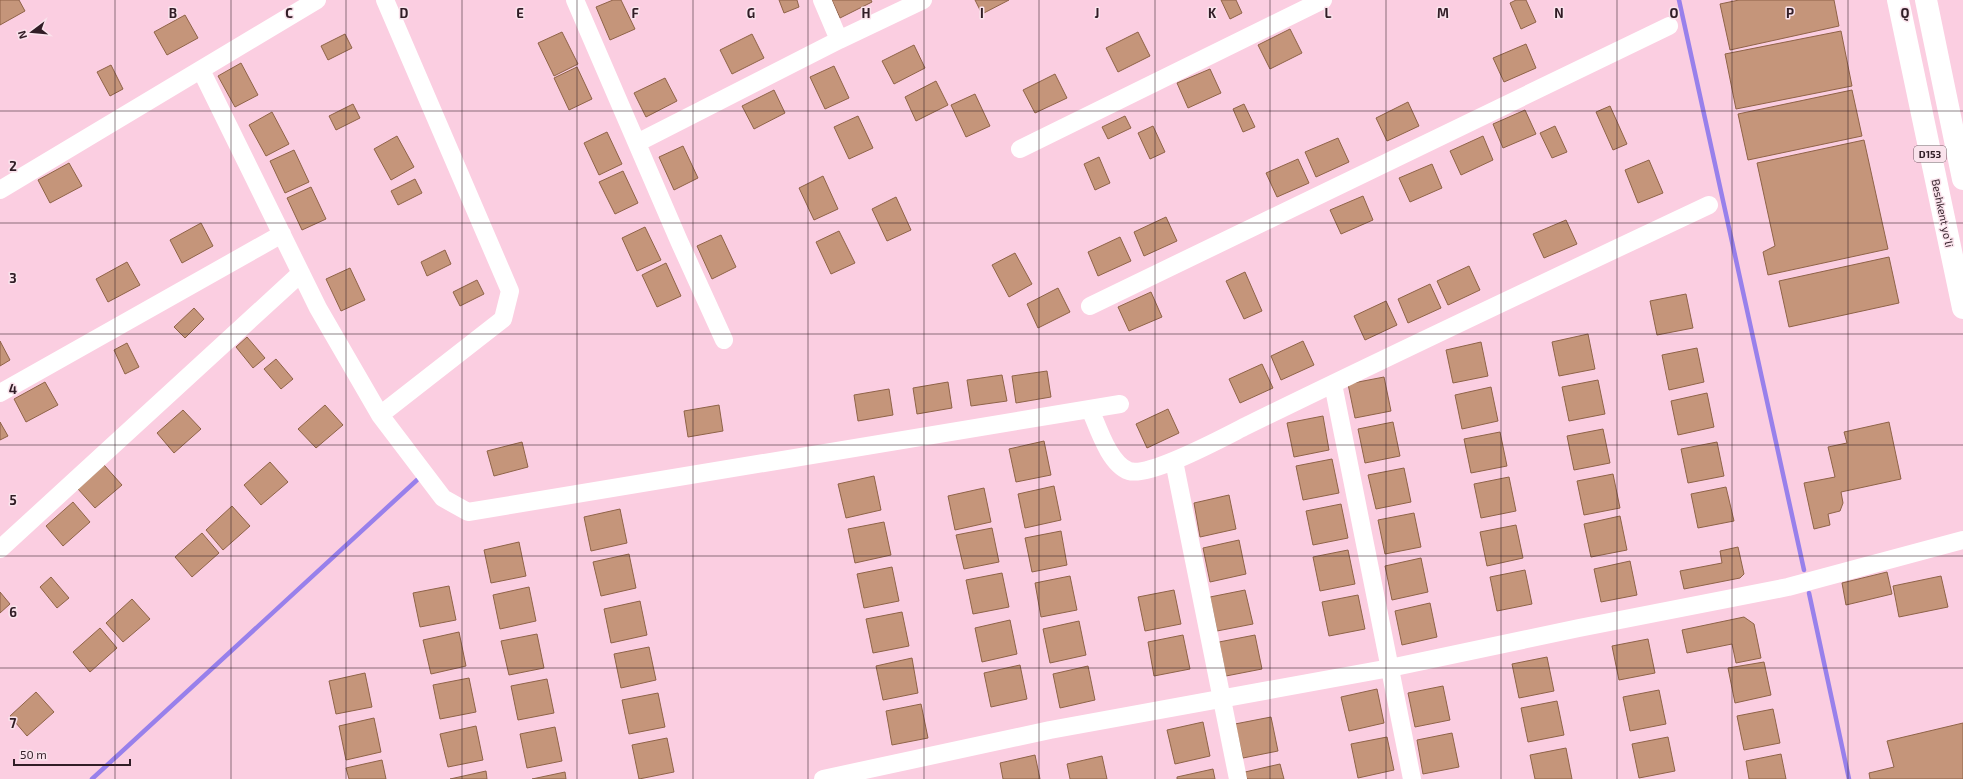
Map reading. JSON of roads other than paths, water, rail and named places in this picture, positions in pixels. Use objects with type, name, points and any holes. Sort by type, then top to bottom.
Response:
[{"type":"main road","name":"Beshkent yoʻli","points":[[1898,0],[1963,308]]},
{"type":"main road","name":"D153","points":[[1926,0],[1963,179]]},
{"type":"street","points":[[0,190],[317,0]]},
{"type":"street","points":[[380,415],[503,319],[510,291],[385,0]]},
{"type":"street","points":[[574,0],[679,241],[724,340]]},
{"type":"street","points":[[822,0],[839,40]]},
{"type":"street","points":[[637,143],[839,40],[923,0]]},
{"type":"street","points":[[1020,149],[1323,0]]},
{"type":"street","points":[[1090,306],[1669,26]]},
{"type":"street","points":[[201,70],[318,308],[380,415],[443,498],[468,512],[1120,404]]},
{"type":"street","points":[[1090,409],[1111,457],[1129,471],[1142,470],[1174,462],[1333,384],[1709,205]]},
{"type":"street","points":[[0,393],[282,234]]},
{"type":"street","points":[[0,549],[301,273]]},
{"type":"street","points":[[1333,384],[1412,779]]},
{"type":"street","points":[[1174,462],[1238,779]]},
{"type":"street","points":[[823,779],[1050,730],[1222,700],[1390,668],[1579,628],[1788,587],[1963,540]]},
{"type":"waterway","points":[[1679,0],[1804,570]]},
{"type":"waterway","points":[[92,779],[417,480]]},
{"type":"waterway","points":[[1809,593],[1849,779]]}]
